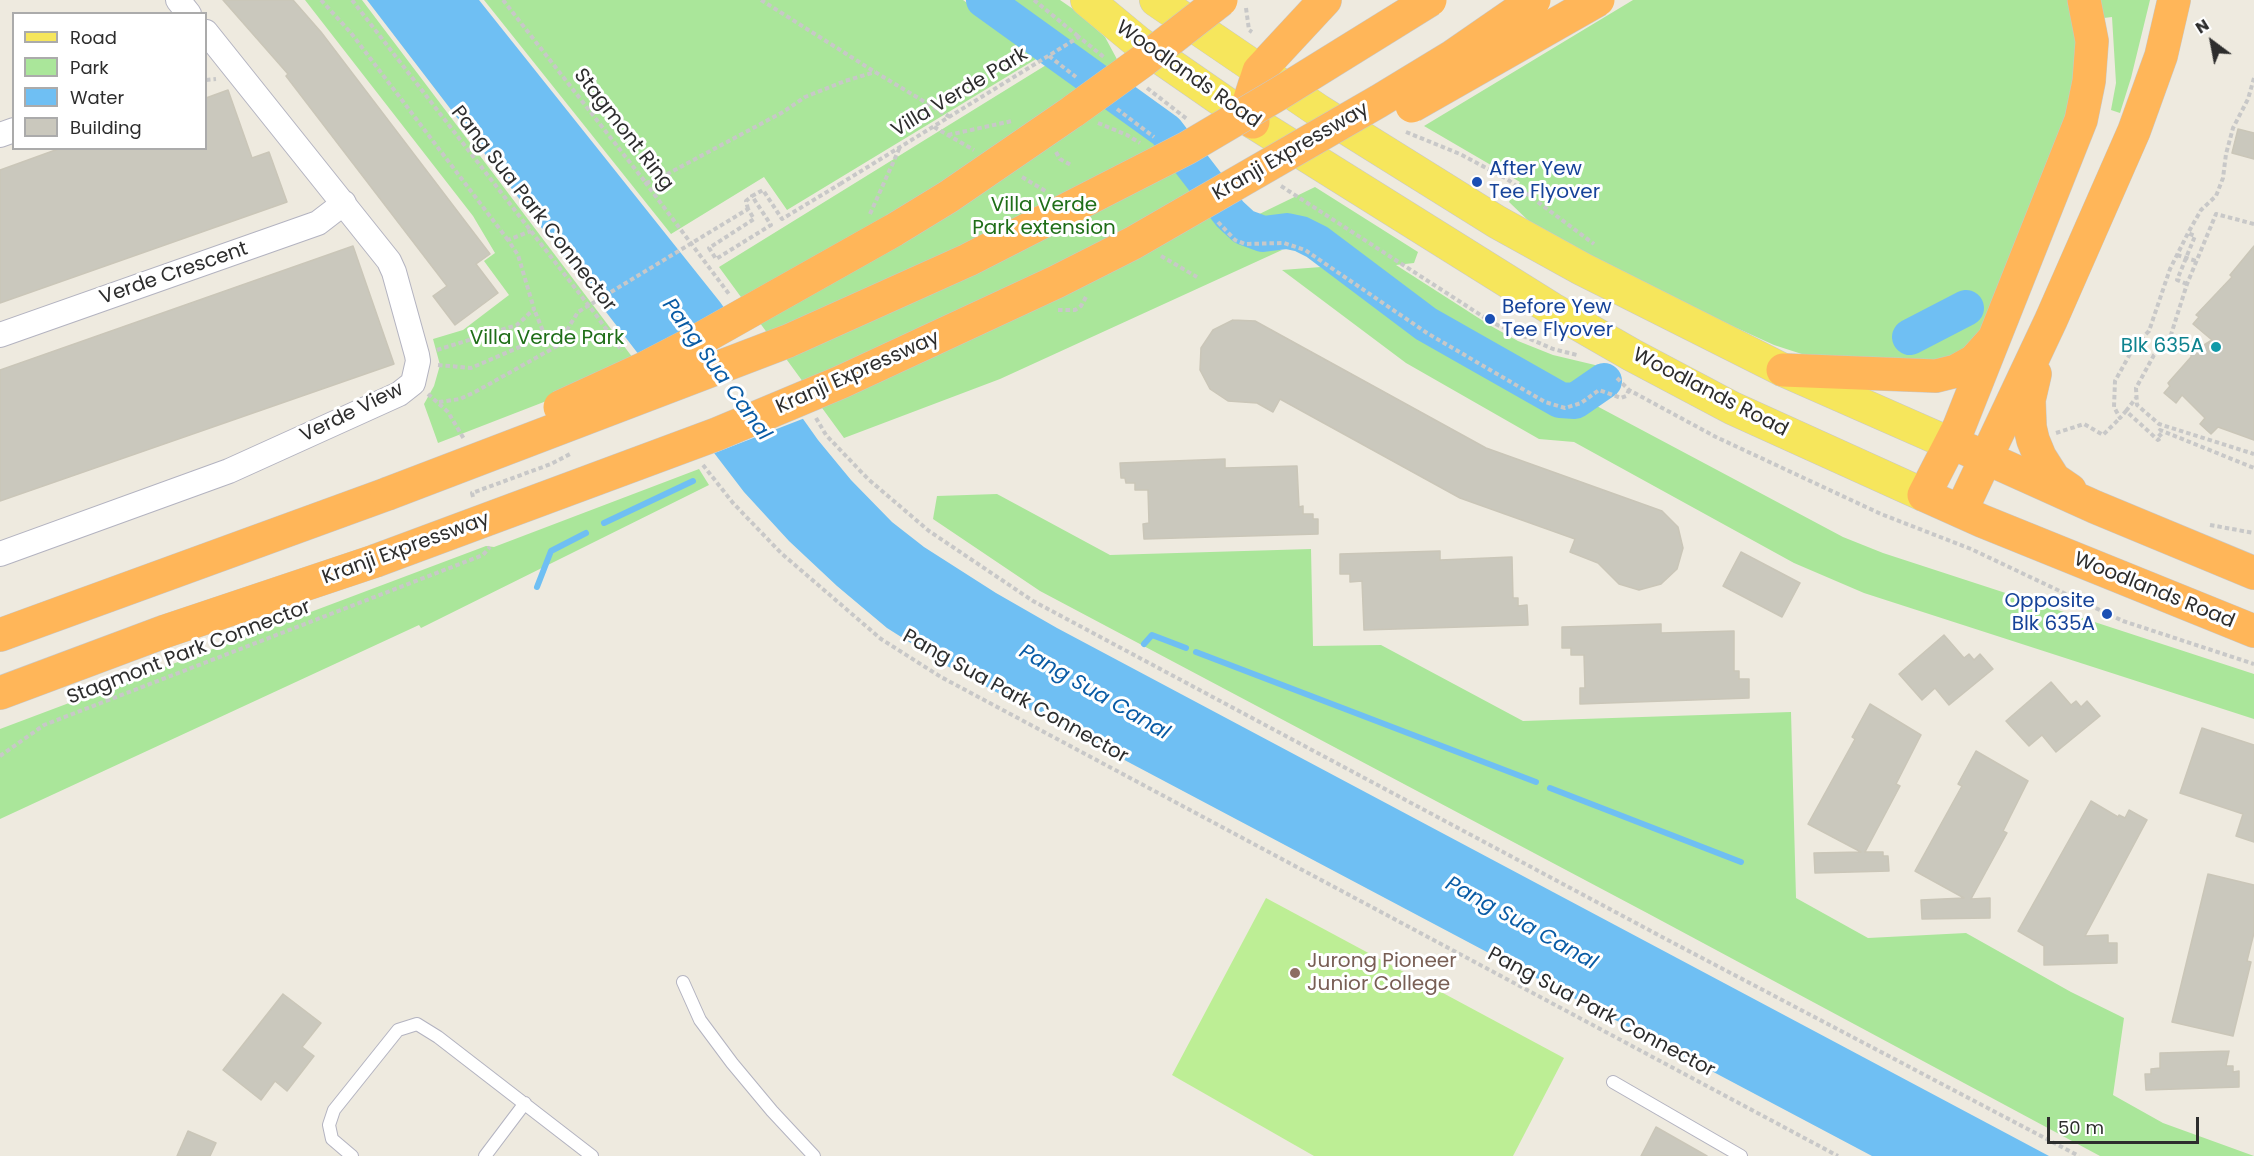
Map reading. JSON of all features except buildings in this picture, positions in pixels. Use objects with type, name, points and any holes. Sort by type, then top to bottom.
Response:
[{"type":"highway","points":[[387,494],[528,420],[655,363],[894,230],[966,185],[1072,112],[1221,0]]},
{"type":"highway","points":[[1253,122],[1249,102],[1259,71],[1325,0]]},
{"type":"highway","points":[[0,635],[387,494],[788,341],[968,260],[1187,148],[1430,0]]},
{"type":"highway","name":"Kranji Expressway","points":[[0,693],[166,631],[375,561],[717,434],[841,382],[1056,282],[1151,249],[1246,179],[1453,56],[1534,0]]},
{"type":"highway","points":[[1151,249],[1207,210],[1334,150],[1598,0]]},
{"type":"highway","points":[[1924,495],[1951,444],[1997,336],[2081,120],[2089,81],[2092,41],[2084,0]]},
{"type":"highway","points":[[1961,511],[2050,320],[2134,131],[2161,56],[2174,0]]},
{"type":"highway","points":[[2050,320],[2029,400],[2032,441],[2054,478],[2095,507]]},
{"type":"highway","points":[[1783,370],[1936,376],[1956,372],[1974,361],[1997,336]]},
{"type":"highway","points":[[1951,444],[2254,573]]},
{"type":"highway","name":"Woodlands Road","points":[[1924,495],[2254,631]]},
{"type":"main road","name":"Woodlands Road","points":[[1087,0],[1139,43],[1253,122],[1552,309],[1732,408],[1924,495]]},
{"type":"main road","points":[[1139,43],[1159,44],[1171,32],[1170,16],[1160,3]]},
{"type":"main road","points":[[1160,3],[1318,111],[1497,222],[1592,274],[1783,370],[1951,444]]},
{"type":"street","points":[[178,0],[187,12]]},
{"type":"street","name":"Verde View","points":[[0,554],[229,471],[399,394],[412,383],[417,367],[417,355],[389,261],[344,203],[210,47]]},
{"type":"street","name":"Verde Crescent","points":[[0,335],[318,223],[344,203]]},
{"type":"lane","points":[[683,982],[700,1020],[726,1055],[772,1111],[814,1156]]},
{"type":"lane","points":[[352,1156],[332,1139],[328,1125],[334,1110],[398,1030],[417,1024],[438,1037],[592,1156]]},
{"type":"lane","points":[[1613,1082],[1741,1156]]},
{"type":"lane","points":[[484,1156],[525,1103]]},
{"type":"path","points":[[321,0],[351,33],[508,240],[518,255],[534,309],[545,336],[471,368],[437,365]]},
{"type":"path","name":"Pang Sua Park Connector","points":[[352,0],[626,357]]},
{"type":"path","name":"Stagmont Ring","points":[[503,0],[718,279]]},
{"type":"path","points":[[761,0],[950,117]]},
{"type":"path","points":[[1034,0],[1079,37]]},
{"type":"path","points":[[1244,0],[1249,30],[1253,33]]},
{"type":"path","name":"Villa Verde Park","points":[[752,196],[763,190],[782,219],[1065,46]]},
{"type":"path","points":[[1049,56],[1084,83]]},
{"type":"path","points":[[645,182],[658,179],[679,168],[783,112],[805,97],[875,72]]},
{"type":"path","points":[[2120,418],[2114,407],[2115,381],[2135,345],[2149,331],[2170,269],[2188,233],[2201,210],[2216,196],[2223,178],[2233,128],[2248,99],[2254,78]]},
{"type":"path","points":[[1112,104],[1158,140]]},
{"type":"path","points":[[948,135],[1016,119]]},
{"type":"path","points":[[1094,122],[1127,135],[1146,148]]},
{"type":"path","points":[[1403,130],[1460,154],[1506,179],[1596,245]]},
{"type":"path","points":[[752,196],[771,225],[716,259],[709,248],[754,219],[748,209],[746,201],[752,196]]},
{"type":"path","points":[[432,385],[427,393],[438,402],[460,399],[475,392],[556,346],[579,312],[748,209]]},
{"type":"path","points":[[2254,224],[2216,214],[2187,284],[2169,341],[2154,355],[2136,388],[2137,405],[2159,424],[2254,454]]},
{"type":"path","points":[[1212,215],[1226,232],[1245,244],[1284,243],[1305,250],[1426,333],[1545,402],[1565,408],[1581,403],[1599,390],[1622,398],[1629,390]]},
{"type":"path","points":[[508,240],[531,231]]},
{"type":"path","points":[[2187,284],[2177,280],[2195,236],[2188,233]]},
{"type":"path","points":[[2177,255],[2196,261]]},
{"type":"path","points":[[436,376],[437,365],[434,351],[517,325],[534,309]]},
{"type":"path","points":[[2056,442],[2052,434],[2084,424],[2103,435],[2127,411],[2137,397]]},
{"type":"path","points":[[810,408],[826,435],[868,479],[929,531],[1034,601],[2079,1156]]},
{"type":"path","points":[[2127,411],[2158,440],[2162,437],[2158,433],[2160,430],[2254,468]]},
{"type":"path","points":[[484,488],[551,464],[577,450]]},
{"type":"path","name":"Pang Sua Park Connector","points":[[699,459],[733,503],[781,553],[881,639],[941,678],[1838,1156]]},
{"type":"path","points":[[2209,525],[2254,533]]},
{"type":"path","name":"Stagmont Park Connector","points":[[0,756],[44,725],[483,555],[492,544]]},
{"type":"green space","name":"Villa Verde Park","points":[[305,0],[362,0],[636,362],[580,388],[438,443],[424,404],[434,386],[440,365],[433,339],[463,330],[509,295],[484,261],[495,253],[473,216]]},
{"type":"green space","points":[[484,0],[963,0],[1041,56],[787,210],[764,177],[671,234]]},
{"type":"green space","points":[[998,0],[1060,0],[1105,37],[1119,63],[1101,75]]},
{"type":"green space","points":[[1633,0],[2150,0],[2120,113],[2111,110],[2116,83],[2112,17],[2079,21],[2072,115],[1979,343],[1947,364],[1808,356],[1774,345],[1616,273],[1534,226],[1509,202],[1520,182],[1424,126]]},
{"type":"green space","name":"Villa Verde Park extension","points":[[1051,62],[1157,141],[1222,227],[1242,244],[1259,249],[1282,250],[1000,379],[844,438],[719,267]]},
{"type":"green space","points":[[1315,187],[1418,252],[1414,263],[1396,265],[1491,326],[1518,341],[1553,355],[1598,367],[1577,384],[1565,390],[1551,389],[1430,317],[1320,236],[1301,225],[1262,225],[1247,220]]},
{"type":"green space","points":[[1321,267],[1425,340],[1547,409],[1579,413],[1593,404],[1843,537],[1883,553],[2254,674],[2254,719],[1864,593],[1794,563],[1574,442],[1539,439],[1406,363],[1282,270]]},
{"type":"green space","points":[[699,469],[709,485],[421,628],[419,625],[0,819],[0,729],[486,546],[494,547]]},
{"type":"green space","points":[[997,494],[1110,555],[1311,549],[1313,646],[1381,645],[1523,721],[1791,712],[1796,898],[1868,938],[1966,933],[2071,992],[2124,1018],[2113,1095],[2163,1123],[2254,1156],[2100,1156],[1040,591],[933,519],[937,496]]},
{"type":"green space","points":[[1266,898],[1564,1058],[1513,1156],[1314,1156],[1172,1075]]},
{"type":"water","name":"Pang Sua Canal","points":[[367,0],[479,0],[720,302],[818,440],[851,480],[892,522],[924,547],[996,593],[1057,628],[2049,1156],[1872,1156],[947,666],[887,628],[789,541],[744,492]]},
{"type":"pier","points":[[731,312],[805,418],[712,454],[639,362]]},
{"type":"waterway","points":[[984,0],[1166,131],[1230,214],[1244,227],[1263,234],[1287,231],[1301,234],[1317,242],[1426,324],[1560,400],[1575,401],[1604,381]]},
{"type":"waterway","points":[[1910,337],[1966,308]]},
{"type":"waterway","points":[[604,523],[693,481]]},
{"type":"waterway","points":[[537,587],[551,551],[586,533]]},
{"type":"waterway","points":[[1144,644],[1152,635],[1186,648]]},
{"type":"waterway","points":[[1196,652],[1536,782]]},
{"type":"waterway","points":[[1550,788],[1741,862]]},
{"type":"place","name":"After Yew Tee Flyover","points":[[1477,182]]},
{"type":"place","name":"Before Yew Tee Flyover","points":[[1490,319]]},
{"type":"place","name":"Blk 635A","points":[[2216,347]]},
{"type":"place","name":"Opposite Blk 635A","points":[[2107,614]]},
{"type":"place","name":"Jurong Pioneer Junior College","points":[[1295,973]]}]
